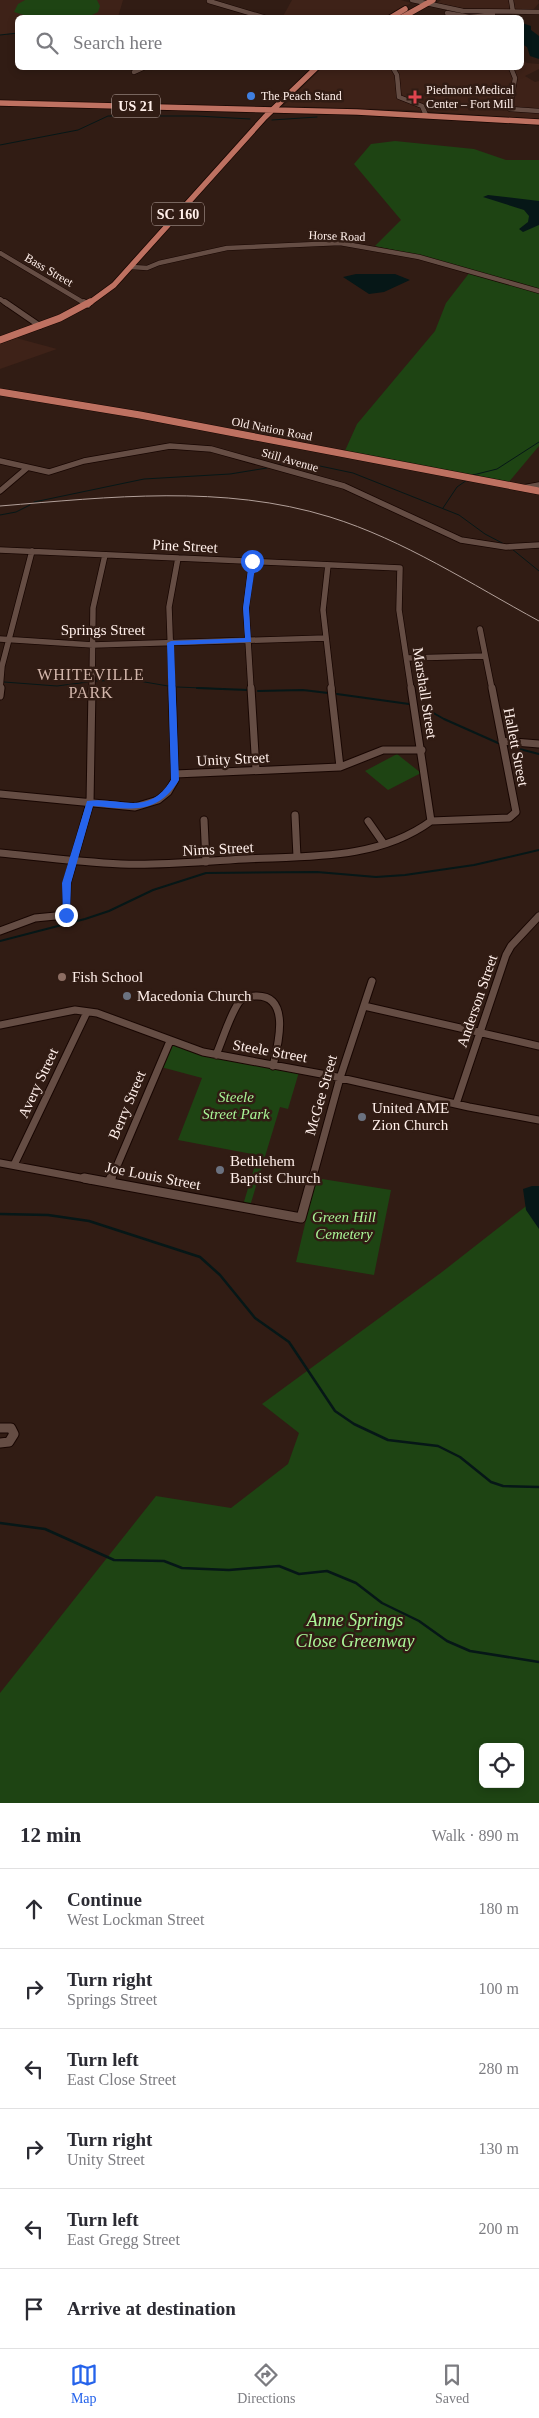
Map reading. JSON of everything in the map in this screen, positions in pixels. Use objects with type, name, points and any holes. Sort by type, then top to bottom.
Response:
[{"type":"main road","points":[[396,15],[422,2],[434,0]]},
{"type":"main road","points":[[404,15],[422,2]]},
{"type":"main road","name":"SC 160","points":[[272,110],[288,86],[308,70]]},
{"type":"main road","name":"SC 160","points":[[0,340],[40,326],[91,303],[132,267],[272,110],[314,70]]},
{"type":"main road","name":"US 21","points":[[0,103],[426,115],[539,122]]},
{"type":"main road","name":"Old Nation Road","points":[[0,392],[140,415],[539,491]]},
{"type":"street","points":[[412,0],[458,15]]},
{"type":"street","points":[[512,0],[513,12]]},
{"type":"street","points":[[211,1],[256,15]]},
{"type":"street","points":[[483,15],[513,12],[539,13]]},
{"type":"street","points":[[134,72],[138,70]]},
{"type":"street","points":[[397,70],[402,77],[397,93],[399,97],[422,106],[426,115]]},
{"type":"street","points":[[512,70],[515,78],[510,109],[539,111]]},
{"type":"street","name":"Horse Road","points":[[132,267],[147,268],[159,263],[227,248],[340,244],[419,257],[539,292]]},
{"type":"street","name":"Bass Street","points":[[0,253],[91,303]]},
{"type":"street","points":[[0,299],[40,326]]},
{"type":"street","name":"Still Avenue","points":[[0,462],[53,472],[79,462],[170,446],[211,450],[344,486],[461,540],[506,547],[539,545]]},
{"type":"street","points":[[0,491],[6,488],[27,468]]},
{"type":"street","points":[[522,488],[539,485]]},
{"type":"street","name":"Pine Street","points":[[0,550],[400,568]]},
{"type":"street","points":[[0,696],[2,666],[32,551]]},
{"type":"street","points":[[0,931],[35,918],[66,915],[66,883],[90,803],[93,608],[105,555]]},
{"type":"street","points":[[175,774],[169,607],[178,558]]},
{"type":"street","points":[[252,561],[246,608],[256,770]]},
{"type":"street","points":[[328,565],[322,610],[340,767]]},
{"type":"street","name":"Marshall Street","points":[[400,568],[399,610],[422,750],[431,821]]},
{"type":"street","name":"Hallett Street","points":[[431,821],[508,818],[516,815],[480,629]]},
{"type":"street","name":"Springs Street","points":[[0,639],[93,645],[326,638]]},
{"type":"street","points":[[407,658],[485,656]]},
{"type":"street","points":[[502,741],[539,744]]},
{"type":"street","name":"Unity Street","points":[[0,794],[135,807],[146,805],[168,792],[175,780],[175,774],[340,767],[383,750],[422,750]]},
{"type":"street","points":[[295,815],[297,857]]},
{"type":"street","points":[[204,820],[206,862]]},
{"type":"street","points":[[368,821],[384,844]]},
{"type":"street","name":"Nims Street","points":[[0,853],[120,864],[297,857],[384,844],[410,836],[431,821]]},
{"type":"street","name":"Anderson Street","points":[[456,1104],[511,946],[539,916]]},
{"type":"street","name":"McGee Street","points":[[301,1218],[340,1078],[372,981]]},
{"type":"street","points":[[216,1055],[240,1001],[250,996],[265,996],[276,1005],[279,1014],[278,1040],[273,1066]]},
{"type":"street","points":[[364,1006],[539,1046]]},
{"type":"street","name":"Steele Street","points":[[0,1025],[68,1011],[87,1012],[118,1020],[170,1041],[216,1055],[340,1078],[539,1120]]},
{"type":"street","name":"Avery Street","points":[[14,1165],[87,1012]]},
{"type":"street","name":"Berry Street","points":[[110,1181],[170,1041]]},
{"type":"street","name":"Joe Louis Street","points":[[0,1163],[110,1181],[301,1218]]},
{"type":"street","points":[[0,1442],[10,1442],[14,1434],[11,1428],[1,1427]]},
{"type":"shaded area","points":[[0,0],[123,0],[119,15],[15,15],[15,33],[0,35]]},
{"type":"shaded area","points":[[292,0],[401,0],[411,3],[389,15],[284,15]]},
{"type":"shaded area","points":[[441,0],[538,0],[539,3],[533,10],[485,9],[459,8],[437,3]]},
{"type":"shaded area","points":[[524,24],[531,26],[531,30],[539,36],[539,59],[530,56],[527,47],[524,45]]},
{"type":"shaded area","name":"Piedmont Medical Center – Fort Mill","points":[[524,61],[539,64],[539,69],[525,76],[535,82],[539,81],[539,119],[409,110],[283,106],[320,70],[524,70]]},
{"type":"shaded area","points":[[488,195],[539,201],[539,225],[523,232],[519,229],[528,222],[529,216],[524,210],[483,197]]},
{"type":"shaded area","points":[[356,274],[395,274],[410,280],[384,292],[369,294],[343,277]]},
{"type":"shaded area","points":[[15,337],[57,349],[0,369],[0,343]]},
{"type":"shaded area","points":[[539,1186],[539,1229],[526,1210],[523,1189]]},
{"type":"green space","points":[[25,0],[97,0],[100,6],[98,12],[92,15],[24,15],[14,12],[18,4]]},
{"type":"green space","points":[[395,141],[474,149],[506,160],[539,160],[539,446],[508,483],[344,453],[357,424],[435,331],[446,303],[470,272],[422,256],[375,246],[401,220],[354,164],[371,144]]},
{"type":"green space","points":[[397,754],[421,773],[388,790],[365,771]]},
{"type":"green space","name":"Steele Street Park","points":[[171,1044],[299,1072],[288,1109],[280,1107],[250,1206],[243,1205],[258,1155],[178,1140],[202,1078],[161,1067]]},
{"type":"green space","name":"Green Hill Cemetery","points":[[316,1178],[391,1190],[374,1275],[296,1262]]},
{"type":"green space","name":"Anne Springs Close Greenway","points":[[539,1196],[539,1803],[0,1803],[0,1693],[156,1496],[231,1508],[288,1464],[299,1433],[262,1404],[442,1272]]},
{"type":"waterway","points":[[0,35],[15,33]]},
{"type":"waterway","points":[[0,145],[78,130],[108,116],[197,116],[250,119]]},
{"type":"waterway","points":[[272,120],[317,117]]},
{"type":"waterway","points":[[473,475],[497,469],[539,442]]},
{"type":"waterway","points":[[280,464],[301,462],[353,473],[459,515],[485,534],[506,545]]},
{"type":"waterway","points":[[34,502],[144,479],[230,474],[267,468]]},
{"type":"waterway","points":[[443,508],[457,487],[467,480]]},
{"type":"waterway","points":[[0,515],[16,512],[30,505]]},
{"type":"waterway","points":[[512,549],[539,571]]},
{"type":"waterway","points":[[96,681],[133,680],[168,686]]},
{"type":"waterway","points":[[4,682],[57,686],[88,682]]},
{"type":"waterway","points":[[177,687],[226,689]]},
{"type":"waterway","points":[[197,688],[248,690]]},
{"type":"waterway","points":[[258,691],[303,690],[328,693]]},
{"type":"waterway","points":[[337,694],[409,704]]},
{"type":"waterway","points":[[421,706],[444,719],[498,743]]},
{"type":"waterway","points":[[508,746],[539,754]]},
{"type":"waterway","points":[[0,941],[85,919],[109,911],[153,890],[206,873],[317,872],[376,877],[405,875],[474,865],[539,850]]},
{"type":"waterway","points":[[0,1214],[48,1215],[89,1221],[200,1257],[220,1275],[255,1318],[289,1342],[335,1411],[354,1424],[388,1440],[438,1446],[460,1457],[491,1482],[503,1486],[539,1487]]},
{"type":"waterway","points":[[0,1523],[45,1529],[114,1560],[164,1561],[182,1568],[229,1570],[279,1566],[299,1574],[327,1571],[356,1583],[382,1603],[419,1621],[447,1641],[470,1651],[539,1662]]},
{"type":"railway","points":[[0,506],[83,499],[166,496],[249,500],[290,507],[330,517],[411,550],[539,621]]},
{"type":"place","name":"The Peach Stand","points":[[251,96]]},
{"type":"place","name":"Piedmont Medical Center – Fort Mill","points":[[415,97]]},
{"type":"place","name":"Fish School","points":[[62,977]]},
{"type":"place","name":"Macedonia Church","points":[[127,996]]},
{"type":"place","name":"United AME Zion Church","points":[[362,1117]]},
{"type":"place","name":"Bethlehem Baptist Church","points":[[220,1170]]},
{"type":"district","name":"WHITEVILLE PARK","points":[[91,683]]},
{"type":"route","points":[[66,915],[64,900],[66,883],[90,803],[135,807],[146,805],[158,800],[168,792],[175,780],[171,643],[248,640],[246,608],[252,561]]}]
